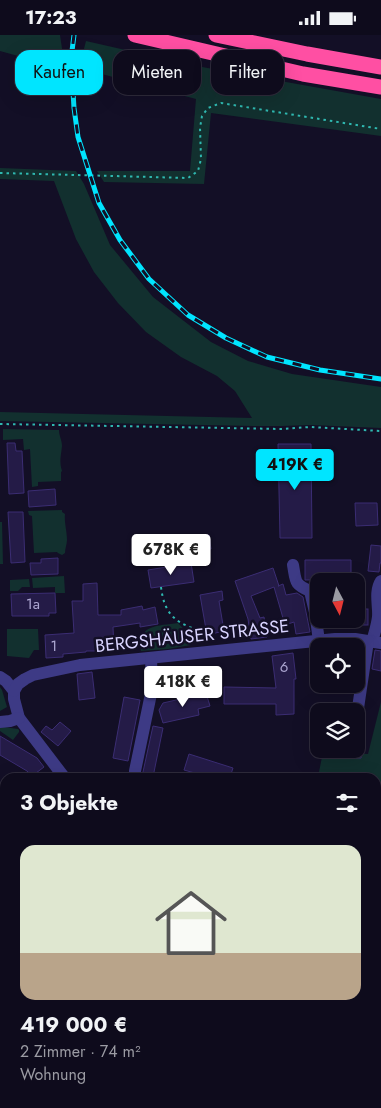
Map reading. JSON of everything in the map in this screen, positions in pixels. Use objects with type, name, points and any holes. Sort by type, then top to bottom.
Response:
[{"type":"highway","points":[[135,35],[303,74],[381,87]]},
{"type":"highway","points":[[216,35],[381,67]]},
{"type":"street","points":[[293,565],[295,581],[299,586],[310,591],[315,612],[318,638]]},
{"type":"street","points":[[359,703],[374,642],[378,615],[378,587],[381,581]]},
{"type":"street","name":"BERGSHÄUSER STRASSE","points":[[14,691],[18,684],[25,679],[41,673],[80,665],[310,642]]},
{"type":"street","points":[[135,773],[152,689],[151,659]]},
{"type":"street","points":[[0,677],[14,691],[19,718],[61,773]]},
{"type":"street","points":[[0,722],[19,718]]},
{"type":"path","points":[[0,173],[188,178],[198,171],[201,159],[200,128],[202,116],[208,108],[221,103],[381,129]]},
{"type":"path","points":[[0,424],[282,429],[310,427],[381,431]]},
{"type":"path","points":[[160,587],[166,609],[174,618],[184,625],[195,629],[205,627]]},
{"type":"path","points":[[195,629],[196,638]]},
{"type":"green space","points":[[0,35],[60,35],[62,50],[15,50],[15,55],[0,51]]},
{"type":"green space","points":[[86,41],[125,50],[113,50],[113,77],[103,74],[103,50],[84,50]]},
{"type":"green space","points":[[201,67],[211,69],[211,95],[284,95],[284,82],[381,99],[381,136],[211,113],[204,184],[104,182],[97,171],[190,171],[196,99],[181,95],[201,95]]},
{"type":"green space","points":[[0,168],[76,171],[84,184],[110,245],[153,297],[211,342],[248,361],[292,374],[381,387],[381,428],[311,425],[253,426],[0,421],[0,412],[252,418],[235,391],[217,376],[181,357],[146,332],[118,303],[94,272],[76,239],[54,181],[0,179]]},
{"type":"green space","points":[[3,429],[59,430],[62,446],[60,461],[61,481],[38,482],[38,486],[32,487],[30,449],[24,450],[23,439],[3,440]]},
{"type":"green space","points":[[62,510],[65,514],[67,537],[65,553],[62,555],[57,552],[34,553],[32,516],[29,515],[28,511]]},
{"type":"green space","points":[[0,522],[2,522],[3,564],[0,564]]},
{"type":"green space","points":[[64,576],[65,593],[55,593],[55,587],[33,588],[32,578]]},
{"type":"green space","points":[[29,579],[30,587],[22,587],[18,591],[10,591],[10,580]]},
{"type":"green space","points":[[178,623],[190,636],[191,645],[141,651],[142,636],[146,631],[156,626]]},
{"type":"green space","points":[[7,629],[38,629],[39,650],[34,650],[29,658],[7,656]]},
{"type":"green space","points":[[0,687],[7,707],[0,711]]},
{"type":"green space","points":[[381,702],[381,773],[319,773],[322,758],[365,758],[365,754],[368,754]]},
{"type":"green space","points":[[0,728],[19,730],[13,740],[0,731]]},
{"type":"building","points":[[7,443],[15,443],[16,451],[22,451],[24,493],[9,494]]},
{"type":"building","points":[[278,444],[311,444],[312,538],[280,538]]},
{"type":"building","points":[[55,489],[56,505],[29,507],[28,491]]},
{"type":"building","points":[[355,503],[377,503],[378,525],[356,526]]},
{"type":"building","points":[[8,512],[23,512],[25,562],[11,563]]},
{"type":"building","points":[[209,535],[211,549],[189,553],[187,539]]},
{"type":"building","points":[[371,545],[381,546],[379,572],[368,571]]},
{"type":"building","points":[[58,558],[58,574],[31,575],[30,563],[41,563],[41,559]]},
{"type":"building","points":[[305,560],[351,560],[351,573],[310,573],[310,580],[305,580]]},
{"type":"building","points":[[191,563],[194,582],[151,588],[148,570]]},
{"type":"building","points":[[273,568],[279,586],[283,584],[286,595],[297,593],[303,597],[310,632],[296,634],[294,622],[285,625],[274,587],[251,596],[260,618],[264,617],[267,637],[251,639],[248,619],[235,581]]},
{"type":"building","points":[[97,583],[98,615],[121,615],[121,610],[142,606],[143,610],[155,607],[158,624],[140,627],[140,623],[113,627],[114,651],[86,651],[63,654],[63,657],[46,658],[45,635],[74,633],[72,601],[83,601],[83,584]]},
{"type":"building","points":[[222,591],[223,600],[219,601],[224,631],[207,635],[200,595]]},
{"type":"building","points":[[55,593],[56,613],[49,613],[49,616],[12,616],[11,594]]},
{"type":"building","points":[[365,609],[368,609],[368,625],[365,625]]},
{"type":"building","points":[[375,650],[381,651],[381,671],[372,669]]},
{"type":"building","points":[[293,653],[296,679],[294,679],[294,714],[276,715],[276,704],[224,704],[224,687],[276,688],[272,656]]},
{"type":"building","points":[[92,672],[95,698],[79,700],[77,674]]},
{"type":"building","points":[[206,693],[210,706],[198,709],[199,715],[163,723],[159,710],[163,703]]},
{"type":"building","points":[[124,697],[140,700],[128,761],[113,758]]},
{"type":"building","points":[[60,722],[71,731],[58,746],[41,732],[46,726],[52,730]]},
{"type":"building","points":[[153,726],[163,728],[154,773],[143,772]]},
{"type":"building","points":[[0,736],[37,758],[44,767],[36,773],[29,773],[0,755]]},
{"type":"building","points":[[189,754],[233,768],[231,773],[195,773],[184,770]]},
{"type":"railway","points":[[74,35],[71,59],[78,137],[99,203],[120,240],[149,279],[188,315],[226,338],[267,357],[320,370],[381,379]]}]
